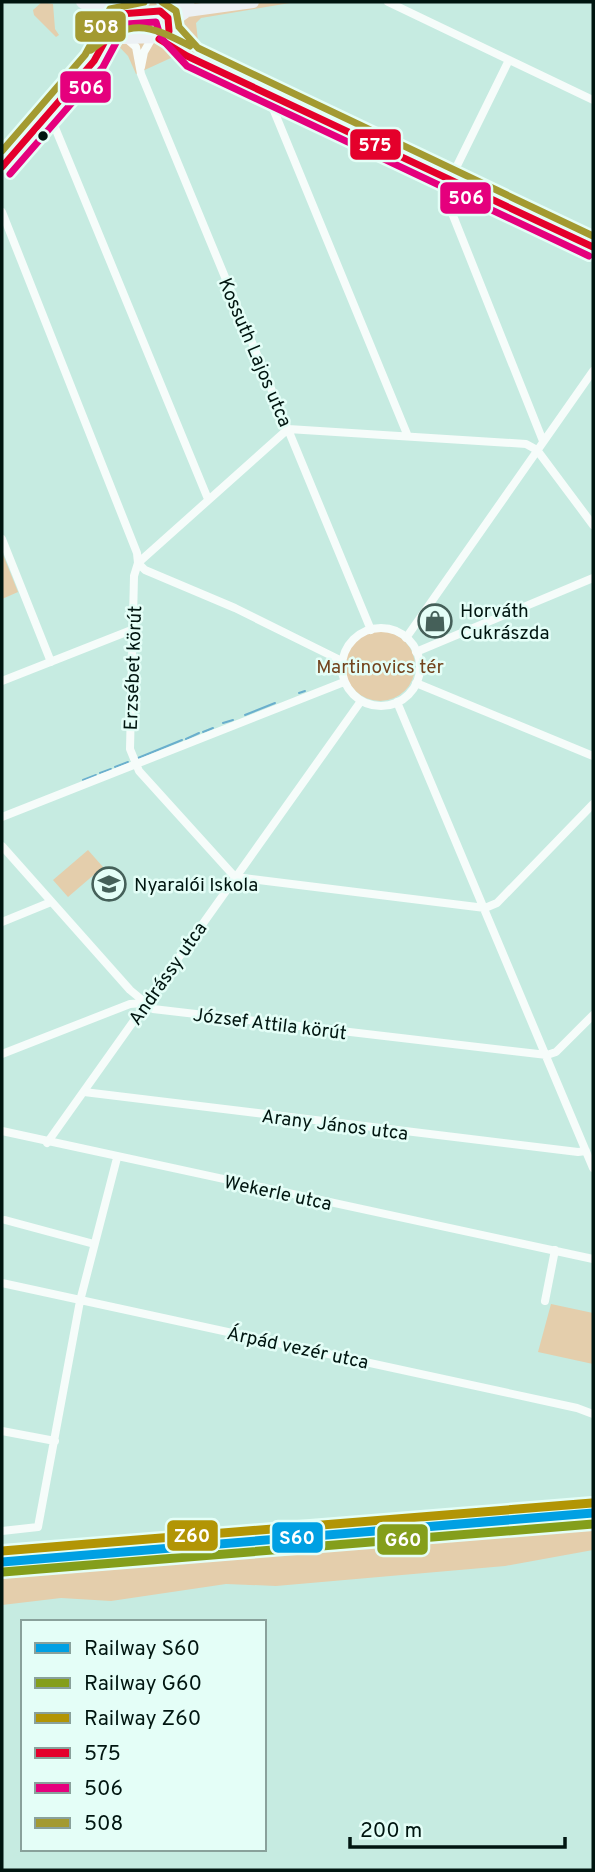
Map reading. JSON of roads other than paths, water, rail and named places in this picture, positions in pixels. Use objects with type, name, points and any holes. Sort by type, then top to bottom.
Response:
[{"type":"main road","points":[[82,2],[105,17],[121,35],[140,36],[163,33],[182,13],[253,2]]},
{"type":"main road","points":[[91,2],[106,10],[124,13],[162,12],[187,5],[210,8]]},
{"type":"main road","points":[[162,12],[168,18],[163,33]]},
{"type":"main road","points":[[121,35],[115,19],[124,13]]},
{"type":"main road","points":[[163,33],[191,57],[593,247]]},
{"type":"main road","points":[[2,167],[94,61],[121,35]]},
{"type":"street","points":[[388,2],[593,100]]},
{"type":"street","points":[[141,74],[142,60],[163,33]]},
{"type":"street","name":"Kossuth Lajos utca","points":[[121,35],[136,47],[141,74],[371,630]]},
{"type":"street","points":[[450,180],[509,60]]},
{"type":"street","points":[[267,94],[407,435]]},
{"type":"street","points":[[49,113],[208,499]]},
{"type":"street","points":[[436,173],[543,441]]},
{"type":"street","points":[[2,212],[137,553],[138,563],[145,570],[235,608],[342,661]]},
{"type":"street","points":[[406,638],[593,371]]},
{"type":"street","points":[[138,563],[288,429],[526,443],[537,450],[593,525]]},
{"type":"street","points":[[2,538],[51,662]]},
{"type":"street","name":"Erzsébet körút","points":[[134,765],[130,749],[134,576],[138,563]]},
{"type":"street","points":[[416,652],[593,578]]},
{"type":"street","points":[[2,681],[134,629]]},
{"type":"street","points":[[371,630],[395,631],[406,638],[416,652],[419,673],[416,683],[397,702],[385,706],[361,701],[344,682],[342,661],[352,641],[371,630]]},
{"type":"street","points":[[2,817],[344,682]]},
{"type":"street","points":[[416,683],[593,756]]},
{"type":"street","name":"Andrássy utca","points":[[47,1143],[361,701]]},
{"type":"street","points":[[397,702],[593,1168]]},
{"type":"street","points":[[134,765],[235,877],[485,908],[497,903],[593,804]]},
{"type":"street","points":[[2,846],[144,1003]]},
{"type":"street","points":[[2,922],[51,902]]},
{"type":"street","points":[[2,1054],[130,1003],[144,1003]]},
{"type":"street","name":"József Attila körút","points":[[144,1003],[153,1009],[547,1055]]},
{"type":"street","points":[[547,1055],[556,1052],[593,1014]]},
{"type":"street","name":"Arany János utca","points":[[84,1092],[578,1153],[586,1151]]},
{"type":"street","name":"Wekerle utca","points":[[2,1131],[47,1143],[593,1259]]},
{"type":"street","points":[[2,1531],[37,1527],[80,1301],[117,1158]]},
{"type":"street","points":[[5,1220],[94,1244]]},
{"type":"street","points":[[545,1301],[555,1250]]},
{"type":"street","name":"Árpád vezér utca","points":[[2,1283],[564,1405],[593,1414]]},
{"type":"street","points":[[2,1431],[55,1441]]},
{"type":"waterway","points":[[299,693],[305,691]]},
{"type":"waterway","points":[[245,715],[275,703]]},
{"type":"waterway","points":[[223,723],[233,720]]},
{"type":"waterway","points":[[203,732],[213,728]]},
{"type":"waterway","points":[[186,739],[199,733]]},
{"type":"waterway","points":[[138,758],[182,740]]},
{"type":"waterway","points":[[115,767],[128,762]]},
{"type":"waterway","points":[[100,773],[111,769]]},
{"type":"waterway","points":[[83,780],[96,775]]},
{"type":"rail line","name":"Z60","points":[[2,1551],[592,1503]]},
{"type":"rail line","name":"S60","points":[[2,1562],[593,1513]]},
{"type":"rail line","name":"G60","points":[[3,1572],[593,1524]]},
{"type":"place","name":"Horváth Cukrászda","points":[[435,621]]},
{"type":"place","name":"Nyaralói Iskola","points":[[109,884]]},
{"type":"park label","name":"Martinovics tér","points":[[380,666]]}]
